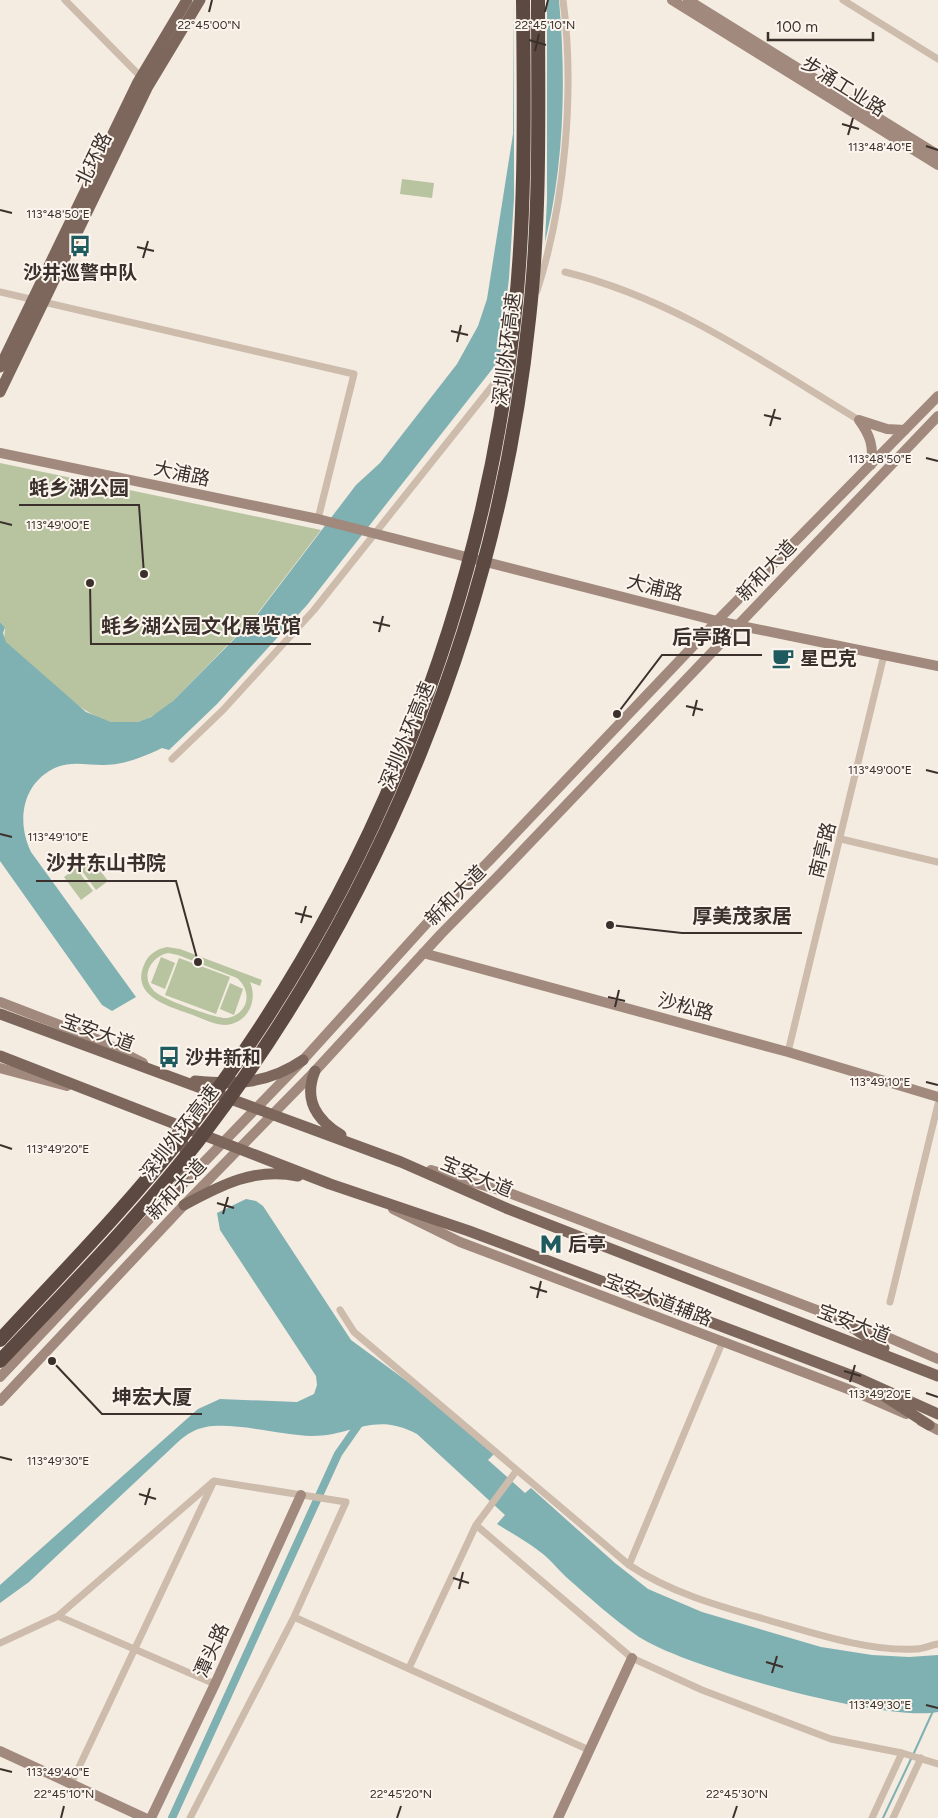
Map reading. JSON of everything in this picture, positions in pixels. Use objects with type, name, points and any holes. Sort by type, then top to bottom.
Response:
[{"type":"highway","name":"深圳外环高速","points":[[0,1340],[76,1261],[135,1194],[186,1131],[234,1066],[296,970],[340,893],[375,821],[413,732],[448,634],[471,556],[489,478],[504,399],[515,319],[521,239],[524,158],[523,0]]},
{"type":"highway","name":"深圳外环高速","points":[[0,1362],[147,1204],[198,1140],[246,1074],[296,999],[352,900],[388,827],[424,745],[462,638],[485,560],[504,481],[519,401],[529,321],[536,240],[538,0]]},
{"type":"main road","name":"北环路","points":[[0,392],[38,300],[141,76],[187,0]]},
{"type":"main road","name":"北环路","points":[[0,367],[38,300],[148,88],[200,0]]},
{"type":"main road","name":"步涌工业路","points":[[681,1],[938,154]]},
{"type":"main road","name":"步涌工业路","points":[[681,1],[938,165]]},
{"type":"main road","name":"新和大道","points":[[0,1377],[303,1060],[428,922],[496,854],[717,621],[938,396]]},
{"type":"main road","name":"新和大道","points":[[0,1401],[184,1205],[315,1072],[423,953],[938,416]]},
{"type":"main road","points":[[859,420],[887,429],[905,430]]},
{"type":"main road","points":[[859,420],[869,434],[872,444],[870,465]]},
{"type":"main road","name":"大浦路","points":[[0,453],[318,519],[717,621],[938,666]]},
{"type":"main road","name":"沙松路","points":[[423,953],[788,1052],[938,1097]]},
{"type":"main road","points":[[0,1002],[99,1040],[166,1075]]},
{"type":"main road","name":"宝安大道","points":[[0,1014],[401,1162],[506,1208],[938,1376]]},
{"type":"main road","points":[[0,1056],[330,1184],[469,1231],[858,1378],[938,1414]]},
{"type":"main road","points":[[180,1080],[223,1084],[248,1083],[276,1075],[303,1060]]},
{"type":"main road","points":[[0,1068],[84,1090]]},
{"type":"main road","points":[[315,1072],[310,1094],[317,1115],[328,1126],[364,1148]]},
{"type":"main road","points":[[163,1120],[181,1138],[186,1154],[183,1178],[174,1193]]},
{"type":"main road","points":[[401,1162],[512,1194],[938,1359]]},
{"type":"main road","points":[[184,1205],[226,1183],[255,1174],[280,1174],[330,1184]]},
{"type":"main road","name":"宝安大道辅路","points":[[367,1197],[460,1242],[722,1343],[853,1391],[934,1428]]},
{"type":"main road","points":[[838,1319],[909,1364]]},
{"type":"main road","points":[[858,1378],[934,1428]]},
{"type":"main road","name":"潭头路","points":[[151,1818],[215,1684],[300,1496]]},
{"type":"main road","points":[[558,1818],[632,1658]]},
{"type":"main road","points":[[0,1751],[146,1818]]},
{"type":"street","points":[[65,0],[141,76]]},
{"type":"street","points":[[172,758],[223,710],[270,661],[314,610],[370,532],[493,385],[512,350],[536,295],[553,228],[564,148],[567,61],[563,0]]},
{"type":"street","points":[[843,0],[938,59]]},
{"type":"street","points":[[565,272],[623,289],[679,312],[859,420]]},
{"type":"street","points":[[0,292],[354,374],[318,519]]},
{"type":"street","name":"南亭路","points":[[788,1052],[884,655]]},
{"type":"street","points":[[841,839],[938,862]]},
{"type":"street","points":[[890,1302],[938,1104]]},
{"type":"street","points":[[340,1310],[354,1332],[629,1565],[649,1578],[701,1600],[821,1636],[867,1645],[916,1649],[938,1644]]},
{"type":"street","points":[[629,1565],[722,1343]]},
{"type":"street","points":[[409,1668],[476,1525],[517,1470]]},
{"type":"street","points":[[190,1818],[294,1617],[346,1502],[214,1481]]},
{"type":"street","points":[[0,1643],[58,1616],[214,1481]]},
{"type":"street","points":[[71,1784],[214,1481]]},
{"type":"street","points":[[476,1525],[632,1658],[702,1690],[831,1739],[918,1757],[938,1764]]},
{"type":"street","points":[[58,1616],[215,1684]]},
{"type":"street","points":[[294,1617],[590,1750]]},
{"type":"street","points":[[872,1818],[904,1754]]},
{"type":"street","points":[[893,1818],[918,1757]]},
{"type":"green space","points":[[402,179],[434,183],[432,198],[400,194]]},
{"type":"green space","points":[[0,463],[321,530],[254,618],[173,701],[154,715],[137,722],[120,724],[104,720],[89,713],[4,640],[5,627],[0,622]]},
{"type":"green space","points":[[91,858],[108,881],[96,890],[79,867]]},
{"type":"green space","points":[[76,868],[93,891],[81,900],[64,877]]},
{"type":"green space","points":[[167,947],[180,949],[262,980],[260,986],[250,982],[253,996],[252,1003],[245,1016],[234,1023],[226,1025],[209,1022],[164,1004],[148,993],[143,985],[141,976],[144,965],[153,953]],"holes":[[[168,953],[178,955],[237,978],[242,983],[246,992],[246,1002],[241,1010],[236,1015],[227,1018],[221,1017],[201,1012],[154,991],[148,980],[149,968],[152,963]]]},
{"type":"green space","points":[[161,957],[175,963],[165,989],[151,983]]},
{"type":"green space","points":[[179,958],[230,977],[216,1014],[165,995]]},
{"type":"green space","points":[[230,983],[243,989],[234,1015],[220,1009]]},
{"type":"water","points":[[514,0],[559,0],[563,93],[561,140],[556,187],[547,233],[535,278],[518,322],[497,363],[307,605],[217,704],[169,750],[162,748],[118,764],[63,765],[45,774],[29,792],[23,815],[26,840],[31,852],[136,997],[112,1011],[102,1005],[0,861],[0,622],[5,627],[3,633],[6,642],[86,712],[111,722],[138,722],[151,717],[173,701],[254,619],[356,485],[380,463],[457,364],[478,326],[487,299],[513,134]]},
{"type":"water","points":[[246,1199],[256,1201],[263,1206],[351,1340],[438,1404],[494,1454],[488,1460],[525,1493],[531,1488],[615,1563],[648,1589],[702,1612],[821,1647],[872,1655],[909,1657],[938,1655],[938,1712],[911,1713],[832,1701],[740,1677],[663,1650],[639,1637],[620,1623],[566,1577],[543,1554],[497,1524],[505,1515],[417,1434],[402,1427],[388,1425],[364,1426],[327,1435],[312,1436],[230,1426],[206,1427],[195,1430],[179,1441],[29,1582],[0,1603],[0,1585],[198,1409],[220,1399],[297,1402],[314,1394],[317,1385],[316,1376],[220,1230],[217,1213]]},
{"type":"pier","points":[[514,0],[547,0],[547,199],[544,263],[527,313],[499,365],[509,278],[514,198]]},
{"type":"waterway","points":[[172,1818],[338,1454],[361,1421]]},
{"type":"waterway","points":[[913,1755],[933,1711]]},
{"type":"waterway","points":[[883,1818],[911,1759]]},
{"type":"place","name":"沙井巡警中队","points":[[80,246]]},
{"type":"place","name":"蚝乡湖公园","points":[[144,574]]},
{"type":"place","name":"蚝乡湖公园文化展览馆","points":[[90,583]]},
{"type":"place","name":"星巴克","points":[[783,658]]},
{"type":"place","name":"后亭路口","points":[[617,714]]},
{"type":"place","name":"厚美茂家居","points":[[610,925]]},
{"type":"place","name":"沙井东山书院","points":[[198,962]]},
{"type":"place","name":"沙井新和","points":[[169,1057]]},
{"type":"place","name":"后亭","points":[[551,1244]]},
{"type":"place","name":"坤宏大厦","points":[[52,1361]]}]
